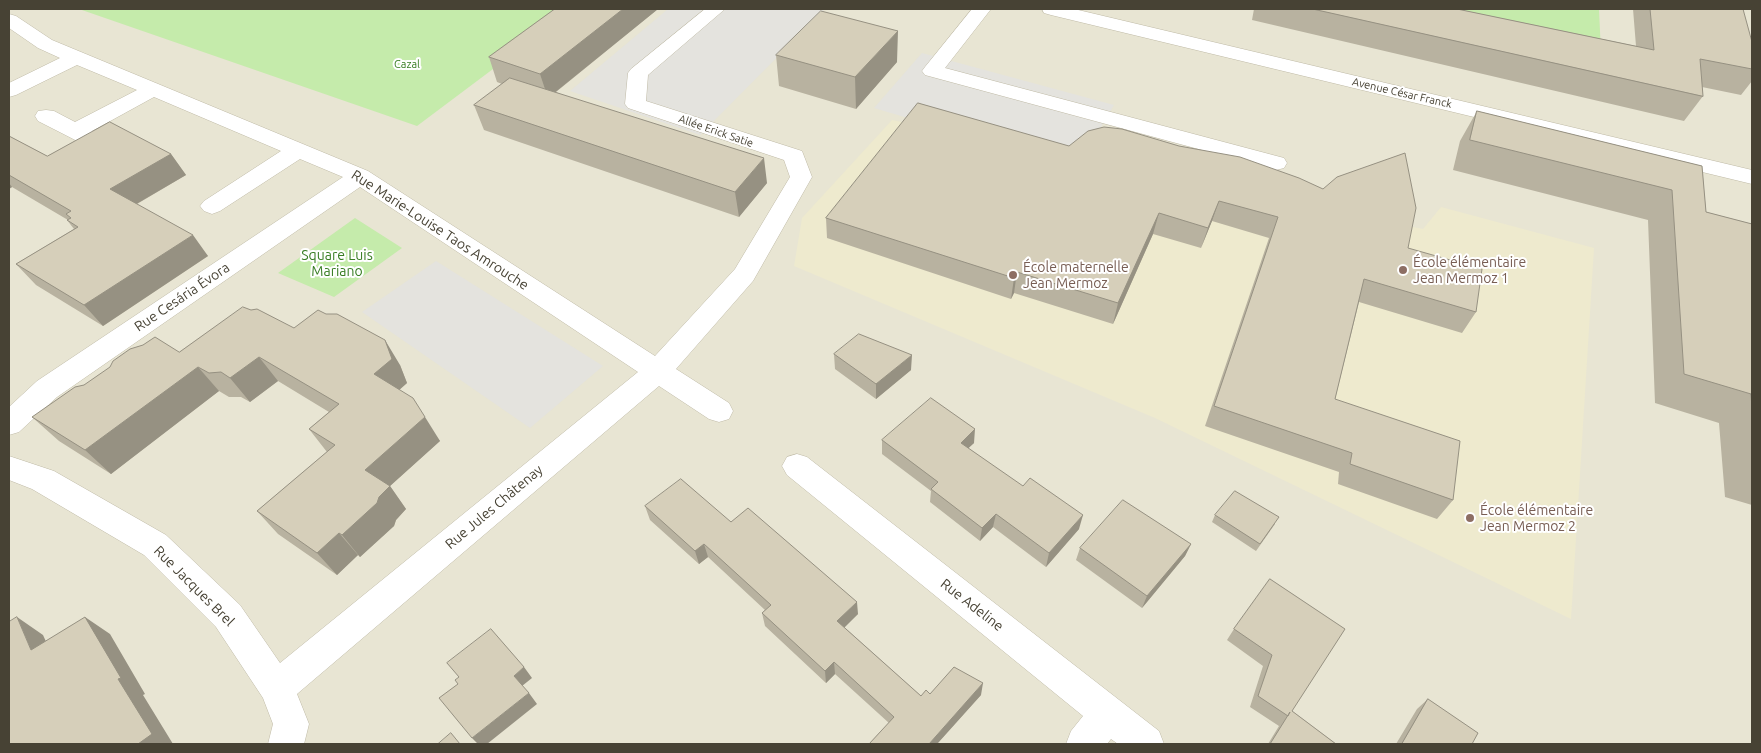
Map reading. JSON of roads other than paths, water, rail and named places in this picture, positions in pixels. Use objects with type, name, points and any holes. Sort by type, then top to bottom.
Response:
[{"type":"street","name":"Allée Erick Satie","points":[[716,9],[638,73],[636,104],[746,142],[794,156],[801,177],[744,275]]},
{"type":"street","points":[[982,9],[932,71],[1276,163]]},
{"type":"street","name":"Avenue César Franck","points":[[1051,9],[1752,177]]},
{"type":"street","name":"Rue Marie-Louise Taos Amrouche","points":[[9,20],[45,44],[360,176],[719,411]]},
{"type":"street","points":[[9,91],[77,58]]},
{"type":"street","points":[[46,116],[84,135],[154,89]]},
{"type":"street","points":[[212,206],[298,150]]},
{"type":"street","name":"Rue Cesária Évora","points":[[9,424],[47,389],[360,176]]},
{"type":"street","name":"Rue Jules Châtenay","points":[[277,688],[657,372],[744,275]]},
{"type":"street","name":"Rue Adeline","points":[[797,466],[1146,744]]},
{"type":"street","name":"Rue Jacques Brel","points":[[9,468],[43,480],[155,545],[228,616],[277,688]]},
{"type":"street","points":[[277,688],[291,724],[286,744]]},
{"type":"street","points":[[1084,744],[1108,714]]},
{"type":"place","name":"École élémentaire Jean Mermoz 1","points":[[1403,270]]},
{"type":"place","name":"École maternelle Jean Mermoz","points":[[1013,275]]},
{"type":"place","name":"École élémentaire Jean Mermoz 2","points":[[1470,518]]},
{"type":"park label","name":"Cazal","points":[[407,64]]},
{"type":"park label","name":"Square Luis Mariano","points":[[337,264]]}]
